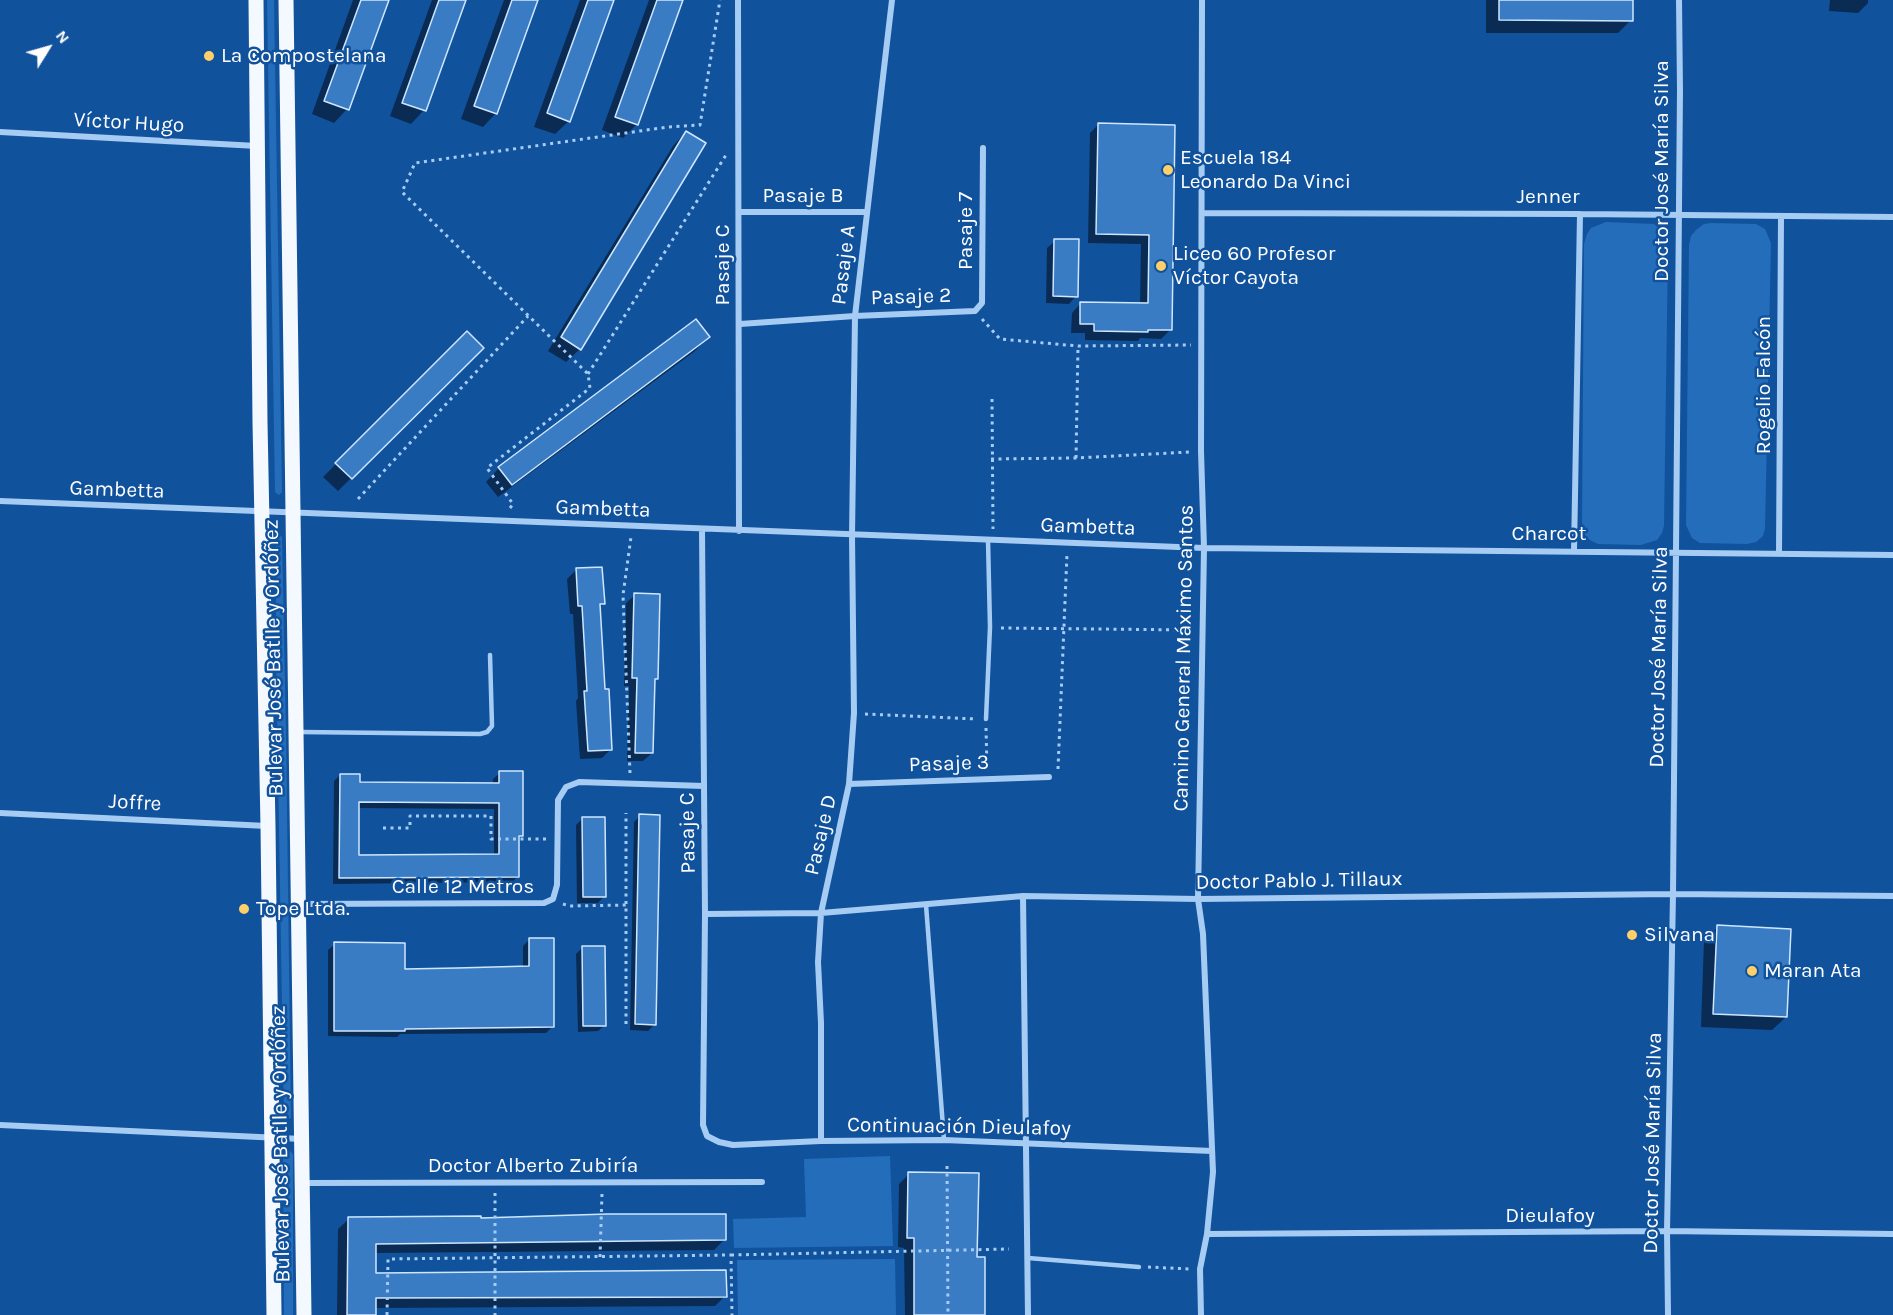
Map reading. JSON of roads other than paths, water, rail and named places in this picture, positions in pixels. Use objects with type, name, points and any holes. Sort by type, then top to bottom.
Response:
[{"type":"main road","name":"Bulevar José Batlle y Ordóñez","points":[[256,0],[256,146],[274,1315]]},
{"type":"main road","name":"Bulevar José Batlle y Ordóñez","points":[[286,0],[304,1315]]},
{"type":"street","name":"Pasaje C","points":[[738,0],[739,531]]},
{"type":"street","name":"Pasaje A","points":[[852,536],[855,316],[892,0]]},
{"type":"street","name":"Camino General Máximo Santos","points":[[1201,1315],[1200,1269],[1207,1234],[1213,1172],[1203,934],[1198,899],[1204,548],[1201,451],[1202,0]]},
{"type":"street","name":"Doctor José María Silva","points":[[1668,1315],[1667,1232],[1673,894],[1680,90],[1678,0]]},
{"type":"street","name":"Víctor Hugo","points":[[0,132],[256,146]]},
{"type":"street","name":"Pasaje 7","points":[[975,311],[982,303],[983,148]]},
{"type":"street","name":"Pasaje B","points":[[739,212],[867,212]]},
{"type":"street","name":"Jenner","points":[[1203,213],[1893,217]]},
{"type":"street","points":[[1574,551],[1580,214]]},
{"type":"street","name":"Rogelio Falcón","points":[[1779,554],[1781,216]]},
{"type":"street","name":"Pasaje 2","points":[[740,324],[975,311]]},
{"type":"street","name":"Gambetta","points":[[0,501],[1204,548]]},
{"type":"street","name":"Pasaje C","points":[[702,529],[705,914],[703,1125],[707,1136]]},
{"type":"street","name":"Pasaje D","points":[[821,1141],[821,1023],[818,962],[821,913],[849,784],[854,713],[852,536]]},
{"type":"street","name":"Charcot","points":[[1204,548],[1893,555]]},
{"type":"street","name":"Pasaje 3","points":[[849,784],[1049,777]]},
{"type":"street","name":"Calle 12 Metros","points":[[299,904],[544,903],[553,899],[557,885],[558,800],[566,787],[579,782],[704,786]]},
{"type":"street","name":"Joffre","points":[[0,813],[268,826]]},
{"type":"street","name":"Doctor Pablo J. Tillaux","points":[[705,914],[821,913],[1023,896],[1198,899],[1673,894],[1893,896]]},
{"type":"street","points":[[1023,896],[1028,1315]]},
{"type":"street","points":[[0,1125],[302,1139]]},
{"type":"street","name":"Continuación Dieulafoy","points":[[707,1136],[733,1145],[821,1141],[944,1140],[1212,1152]]},
{"type":"street","name":"Doctor Alberto Zubiría","points":[[303,1183],[762,1182]]},
{"type":"street","name":"Dieulafoy","points":[[1207,1234],[1667,1232],[1893,1234]]},
{"type":"lane","points":[[986,719],[991,540]]},
{"type":"lane","points":[[297,732],[480,734],[487,732],[492,726],[490,655]]},
{"type":"lane","points":[[926,905],[944,1140]]},
{"type":"lane","points":[[1028,1258],[1139,1267]]},
{"type":"place","name":"La Compostelana","points":[[209,56]]},
{"type":"place","name":"Escuela 184 Leonardo Da Vinci","points":[[1168,170]]},
{"type":"place","name":"Liceo 60 Profesor Víctor Cayota","points":[[1161,266]]},
{"type":"place","name":"Tope Ltda.","points":[[244,909]]},
{"type":"place","name":"Silvana","points":[[1632,935]]},
{"type":"place","name":"Maran Ata","points":[[1752,971]]}]
